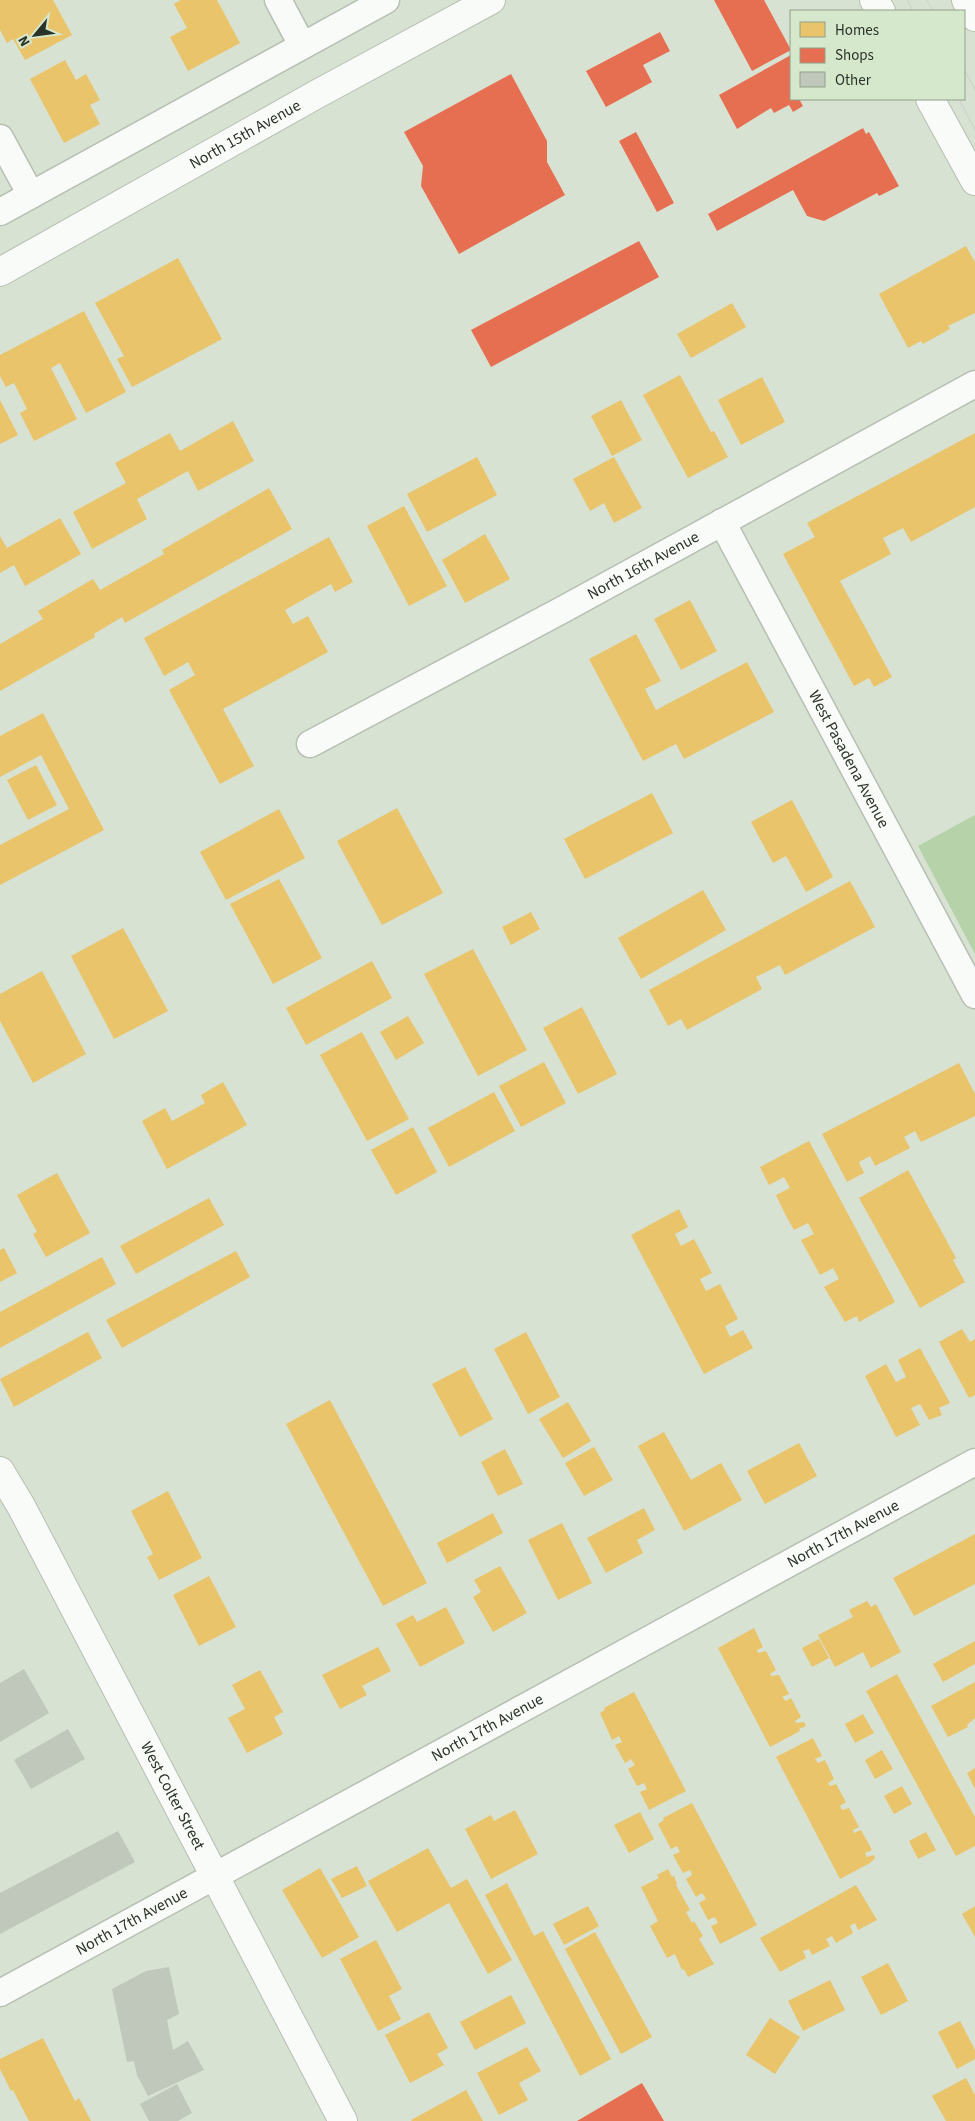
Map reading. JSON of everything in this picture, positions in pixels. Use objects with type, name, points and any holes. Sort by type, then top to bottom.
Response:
[{"type":"street","points":[[278,0],[302,45]]},
{"type":"street","points":[[0,212],[386,0]]},
{"type":"street","points":[[966,0],[975,16]]},
{"type":"street","name":"North 15th Avenue","points":[[0,272],[475,4]]},
{"type":"street","points":[[931,100],[975,181]]},
{"type":"street","points":[[0,138],[31,195]]},
{"type":"street","name":"North 16th Avenue","points":[[310,744],[975,384]]},
{"type":"street","name":"West Pasadena Avenue","points":[[722,522],[975,995]]},
{"type":"street","name":"North 17th Avenue","points":[[0,1993],[975,1462]]},
{"type":"street","name":"West Colter Street","points":[[0,1471],[21,1506],[343,2121]]},
{"type":"green space","points":[[975,815],[975,954],[918,846]]},
{"type":"building: Homes","points":[[0,0],[53,0],[72,35],[25,60],[13,39],[7,43],[0,30]]},
{"type":"building: Homes","points":[[181,0],[217,0],[240,43],[188,71],[170,37],[187,28],[174,4]]},
{"type":"building: Homes","points":[[65,60],[76,80],[86,74],[100,100],[90,105],[100,124],[64,143],[30,79]]},
{"type":"building: Homes","points":[[966,246],[975,262],[975,313],[948,326],[950,329],[923,344],[921,341],[908,348],[879,294]]},
{"type":"building: Homes","points":[[178,258],[222,339],[132,387],[117,359],[124,356],[95,303]]},
{"type":"building: Homes","points":[[732,303],[746,327],[691,358],[677,334]]},
{"type":"building: Homes","points":[[84,311],[126,392],[86,413],[60,363],[51,368],[77,419],[34,441],[20,413],[27,409],[14,383],[6,387],[0,376],[0,355]]},
{"type":"building: Homes","points":[[680,375],[711,432],[714,431],[728,457],[688,478],[643,395]]},
{"type":"building: Homes","points":[[762,377],[785,422],[741,445],[718,400]]},
{"type":"building: Homes","points":[[0,400],[18,435],[0,444]]},
{"type":"building: Homes","points":[[621,400],[642,440],[612,456],[591,416]]},
{"type":"building: Homes","points":[[233,421],[254,461],[198,491],[188,471],[137,499],[147,519],[92,549],[73,512],[126,483],[115,463],[170,433],[180,451]]},
{"type":"building: Homes","points":[[975,433],[975,507],[911,542],[903,528],[883,538],[891,554],[840,581],[892,677],[874,687],[869,678],[854,686],[783,554],[815,537],[807,523]]},
{"type":"building: Homes","points":[[477,457],[497,495],[427,532],[407,494]]},
{"type":"building: Homes","points":[[614,457],[642,508],[614,523],[604,503],[590,511],[573,479]]},
{"type":"building: Homes","points":[[269,488],[292,529],[125,623],[122,617],[94,634],[95,637],[0,691],[0,644],[43,619],[38,611],[93,579],[100,590],[164,554],[162,550]]},
{"type":"building: Homes","points":[[404,506],[447,586],[409,606],[367,526]]},
{"type":"building: Homes","points":[[60,518],[81,554],[25,586],[14,565],[0,573],[0,536],[7,548]]},
{"type":"building: Homes","points":[[485,534],[510,579],[465,603],[442,560]]},
{"type":"building: Homes","points":[[329,537],[353,582],[335,592],[331,584],[285,610],[293,624],[308,616],[328,652],[223,709],[254,766],[220,784],[169,690],[195,675],[188,662],[164,676],[144,638]]},
{"type":"building: Homes","points":[[690,600],[717,651],[681,670],[654,619]]},
{"type":"building: Homes","points":[[636,634],[661,681],[645,689],[656,710],[747,662],[774,712],[684,759],[676,744],[643,761],[589,659]]},
{"type":"building: Homes","points":[[43,713],[104,830],[0,885],[0,845],[69,809],[41,755],[0,777],[0,736]]},
{"type":"building: Homes","points":[[36,765],[57,805],[28,820],[7,780]]},
{"type":"building: Homes","points":[[652,793],[673,833],[585,879],[564,839]]},
{"type":"building: Homes","points":[[792,800],[833,877],[806,892],[786,856],[773,863],[751,822]]},
{"type":"building: Homes","points":[[397,808],[443,893],[382,925],[337,841]]},
{"type":"building: Homes","points":[[279,809],[305,858],[226,900],[200,852]]},
{"type":"building: Homes","points":[[279,879],[322,958],[273,984],[230,904]]},
{"type":"building: Homes","points":[[850,881],[875,927],[785,975],[780,965],[756,977],[762,989],[687,1030],[681,1019],[668,1026],[649,990]]},
{"type":"building: Homes","points":[[703,890],[726,930],[641,979],[618,938]]},
{"type":"building: Homes","points":[[531,912],[540,929],[511,945],[502,927]]},
{"type":"building: Homes","points":[[123,928],[168,1011],[114,1039],[71,956]]},
{"type":"building: Homes","points":[[473,949],[527,1050],[478,1076],[424,974]]},
{"type":"building: Homes","points":[[372,961],[392,998],[306,1045],[286,1008]]},
{"type":"building: Homes","points":[[42,971],[86,1054],[33,1083],[0,1021],[0,994]]},
{"type":"building: Homes","points":[[582,1007],[617,1074],[578,1094],[543,1028]]},
{"type":"building: Homes","points":[[408,1016],[424,1043],[396,1060],[380,1032]]},
{"type":"building: Homes","points":[[362,1032],[409,1119],[367,1141],[320,1055]]},
{"type":"building: Homes","points":[[544,1062],[566,1103],[521,1127],[499,1086]]},
{"type":"building: Homes","points":[[959,1063],[975,1094],[975,1116],[921,1142],[915,1131],[904,1137],[910,1148],[875,1166],[870,1156],[859,1162],[864,1173],[847,1182],[822,1134]]},
{"type":"building: Homes","points":[[223,1082],[247,1125],[167,1169],[142,1121],[165,1108],[172,1121],[205,1103],[201,1095]]},
{"type":"building: Homes","points":[[494,1092],[515,1131],[449,1167],[428,1128]]},
{"type":"building: Homes","points":[[413,1127],[437,1172],[396,1195],[371,1150]]},
{"type":"building: Homes","points":[[809,1141],[895,1302],[859,1322],[857,1316],[845,1322],[824,1287],[839,1279],[833,1268],[820,1275],[801,1240],[814,1234],[808,1223],[794,1230],[785,1214],[776,1195],[790,1188],[784,1177],[769,1185],[760,1167]]},
{"type":"building: Homes","points":[[908,1170],[956,1258],[953,1260],[965,1282],[920,1308],[859,1198]]},
{"type":"building: Homes","points":[[57,1173],[90,1233],[46,1257],[33,1234],[37,1232],[17,1195]]},
{"type":"building: Homes","points":[[209,1198],[224,1225],[136,1274],[120,1246]]},
{"type":"building: Homes","points":[[679,1209],[688,1227],[675,1234],[681,1246],[694,1239],[712,1273],[700,1279],[706,1291],[720,1284],[738,1319],[725,1326],[730,1337],[743,1330],[753,1348],[704,1374],[631,1235]]},
{"type":"building: Homes","points":[[4,1248],[17,1273],[0,1282],[0,1250]]},
{"type":"building: Homes","points":[[236,1251],[250,1277],[122,1348],[106,1320]]},
{"type":"building: Homes","points":[[102,1257],[116,1284],[0,1348],[0,1312]]},
{"type":"building: Homes","points":[[962,1329],[970,1342],[975,1339],[975,1395],[969,1398],[939,1342]]},
{"type":"building: Homes","points":[[88,1332],[102,1358],[14,1407],[0,1379]]},
{"type":"building: Homes","points":[[526,1332],[560,1397],[528,1414],[494,1349]]},
{"type":"building: Homes","points":[[920,1348],[950,1403],[939,1408],[942,1415],[929,1420],[920,1404],[911,1408],[920,1425],[896,1437],[865,1376],[886,1364],[896,1382],[906,1377],[898,1360]]},
{"type":"building: Homes","points":[[465,1367],[493,1419],[460,1437],[432,1384]]},
{"type":"building: Homes","points":[[330,1400],[427,1583],[383,1606],[286,1424]]},
{"type":"building: Homes","points":[[568,1402],[591,1441],[563,1458],[539,1419]]},
{"type":"building: Homes","points":[[664,1432],[691,1480],[721,1463],[742,1500],[684,1531],[638,1446]]},
{"type":"building: Homes","points":[[799,1443],[817,1476],[765,1504],[747,1471]]},
{"type":"building: Homes","points":[[594,1447],[613,1480],[584,1496],[565,1463]]},
{"type":"building: Homes","points":[[505,1449],[523,1484],[498,1496],[481,1462]]},
{"type":"building: Homes","points":[[168,1491],[202,1558],[159,1580],[147,1557],[153,1554],[131,1511]]},
{"type":"building: Homes","points":[[644,1508],[655,1530],[637,1540],[643,1553],[606,1573],[587,1538]]},
{"type":"building: Homes","points":[[493,1513],[503,1533],[447,1563],[437,1543]]},
{"type":"building: Homes","points":[[562,1523],[592,1583],[558,1600],[528,1540]]},
{"type":"building: Homes","points":[[975,1534],[975,1584],[914,1616],[893,1578]]},
{"type":"building: Homes","points":[[500,1566],[527,1613],[493,1632],[473,1597],[481,1592],[474,1580]]},
{"type":"building: Homes","points":[[209,1576],[236,1627],[199,1646],[173,1595]]},
{"type":"building: Homes","points":[[867,1601],[871,1607],[876,1604],[901,1652],[871,1668],[863,1652],[835,1667],[818,1635],[853,1617],[849,1610]]},
{"type":"building: Homes","points":[[446,1607],[465,1643],[420,1667],[396,1624],[413,1615],[417,1622]]},
{"type":"building: Homes","points":[[754,1628],[763,1647],[757,1650],[758,1653],[766,1651],[776,1670],[770,1674],[771,1676],[779,1675],[789,1694],[782,1697],[786,1701],[791,1698],[801,1717],[795,1721],[796,1723],[804,1722],[806,1726],[770,1747],[718,1648]]},
{"type":"building: Homes","points":[[819,1639],[829,1658],[812,1667],[802,1648]]},
{"type":"building: Homes","points":[[975,1641],[975,1664],[943,1682],[933,1664]]},
{"type":"building: Homes","points":[[378,1647],[391,1671],[362,1686],[367,1695],[340,1709],[322,1675]]},
{"type":"building: Homes","points":[[260,1670],[283,1712],[274,1717],[283,1734],[247,1753],[228,1718],[245,1709],[232,1685]]},
{"type":"building: Homes","points":[[897,1674],[975,1817],[975,1846],[956,1856],[866,1691]]},
{"type":"building: Homes","points":[[975,1682],[975,1718],[967,1725],[968,1727],[948,1737],[931,1706]]},
{"type":"building: Homes","points":[[634,1692],[686,1791],[649,1810],[640,1792],[647,1789],[644,1783],[637,1786],[628,1769],[635,1765],[631,1759],[625,1763],[615,1745],[622,1742],[619,1736],[612,1740],[600,1713],[605,1710],[604,1708]]},
{"type":"building: Homes","points":[[863,1714],[874,1733],[855,1743],[845,1724]]},
{"type":"building: Homes","points":[[813,1738],[822,1756],[815,1759],[818,1763],[825,1760],[834,1779],[828,1783],[830,1786],[836,1784],[846,1802],[840,1806],[842,1810],[849,1808],[859,1827],[853,1830],[854,1833],[861,1830],[872,1850],[865,1853],[867,1857],[874,1855],[875,1858],[870,1863],[840,1879],[776,1757]]},
{"type":"building: Homes","points":[[882,1750],[893,1769],[875,1779],[865,1760]]},
{"type":"building: Homes","points":[[975,1768],[975,1789],[967,1773]]},
{"type":"building: Homes","points":[[902,1786],[912,1804],[894,1814],[884,1796]]},
{"type":"building: Homes","points":[[692,1803],[757,1925],[720,1944],[711,1926],[718,1923],[715,1917],[708,1920],[699,1903],[706,1899],[702,1893],[696,1897],[686,1879],[692,1875],[690,1870],[683,1873],[673,1855],[680,1852],[677,1846],[671,1849],[658,1824],[664,1820],[663,1818]]},
{"type":"building: Homes","points":[[515,1810],[538,1854],[491,1879],[465,1829],[491,1815],[494,1821]]},
{"type":"building: Homes","points":[[640,1812],[654,1839],[629,1853],[614,1825]]},
{"type":"building: Homes","points":[[926,1832],[936,1850],[918,1859],[909,1841]]},
{"type":"building: Homes","points":[[428,1848],[451,1888],[467,1879],[512,1960],[488,1974],[449,1903],[397,1932],[368,1881]]},
{"type":"building: Homes","points":[[357,1866],[367,1886],[342,1898],[331,1879]]},
{"type":"building: Homes","points":[[320,1868],[359,1937],[322,1958],[282,1890]]},
{"type":"building: Homes","points":[[668,1869],[672,1877],[674,1876],[676,1885],[690,1910],[686,1912],[703,1936],[699,1939],[714,1964],[688,1977],[684,1969],[682,1970],[675,1954],[667,1958],[650,1926],[658,1921],[641,1887],[659,1878],[657,1875]]},
{"type":"building: Homes","points":[[507,1883],[534,1936],[543,1931],[611,2059],[580,2076],[485,1895]]},
{"type":"building: Homes","points":[[856,1885],[877,1920],[858,1930],[855,1923],[850,1926],[853,1933],[836,1943],[832,1936],[826,1939],[830,1946],[812,1955],[809,1949],[803,1951],[806,1958],[780,1972],[760,1938]]},
{"type":"building: Homes","points":[[588,1906],[599,1926],[564,1945],[553,1924]]},
{"type":"building: Homes","points":[[975,1906],[975,1937],[962,1914]]},
{"type":"building: Homes","points":[[595,1932],[652,2037],[621,2054],[565,1949]]},
{"type":"building: Homes","points":[[376,1940],[402,1989],[389,1996],[401,2019],[378,2031],[340,1959]]},
{"type":"building: Homes","points":[[888,1963],[908,2001],[881,2015],[861,1977]]},
{"type":"building: Homes","points":[[830,1980],[845,2010],[803,2031],[788,2001]]},
{"type":"building: Homes","points":[[511,1995],[526,2023],[475,2050],[460,2022]]},
{"type":"building: Homes","points":[[429,2012],[448,2048],[437,2054],[444,2065],[410,2083],[385,2035]]},
{"type":"building: Homes","points":[[770,2018],[800,2037],[775,2074],[746,2055]]},
{"type":"building: Homes","points":[[960,2021],[975,2050],[975,2059],[957,2069],[938,2032]]},
{"type":"building: Homes","points":[[43,2038],[75,2101],[79,2098],[91,2121],[29,2121],[13,2090],[11,2091],[0,2069],[0,2059]]},
{"type":"building: Homes","points":[[527,2047],[541,2071],[519,2083],[528,2100],[499,2115],[477,2073]]},
{"type":"building: Homes","points":[[966,2078],[975,2095],[975,2121],[946,2121],[932,2096]]},
{"type":"building: Homes","points":[[466,2090],[483,2121],[411,2120]]},
{"type":"building: Shops","points":[[714,0],[764,0],[790,48],[790,51],[752,71]]},
{"type":"building: Shops","points":[[660,32],[670,51],[643,65],[652,82],[606,107],[586,71]]},
{"type":"building: Shops","points":[[790,56],[790,100],[800,100],[803,106],[793,112],[789,105],[774,113],[771,108],[737,129],[719,95]]},
{"type":"building: Shops","points":[[511,74],[547,141],[547,162],[565,195],[459,254],[421,186],[423,166],[404,132]]},
{"type":"building: Shops","points":[[863,128],[866,134],[869,132],[899,186],[879,196],[877,193],[824,221],[807,216],[793,190],[717,231],[708,214]]},
{"type":"building: Shops","points":[[636,132],[674,203],[657,212],[619,141]]},
{"type":"building: Shops","points":[[639,241],[659,277],[491,367],[471,330]]},
{"type":"building: Shops","points":[[642,2083],[664,2121],[577,2121]]},
{"type":"building: Other","points":[[24,1669],[49,1713],[0,1742],[0,1683]]},
{"type":"building: Other","points":[[68,1729],[85,1759],[31,1789],[14,1760]]},
{"type":"building: Other","points":[[118,1831],[135,1862],[0,1934],[0,1893]]},
{"type":"building: Other","points":[[169,1967],[179,2014],[167,2020],[173,2050],[188,2041],[204,2070],[148,2096],[137,2075],[134,2061],[127,2062],[112,1989],[146,1971]]},
{"type":"building: Other","points":[[177,2084],[192,2113],[178,2121],[149,2121],[140,2104]]},
{"type":"tram line","points":[[907,0],[912,10]]},
{"type":"tram line","points":[[927,0],[932,10]]},
{"type":"tram line","points":[[965,71],[975,90]]},
{"type":"tram line","points":[[960,100],[975,130]]}]
